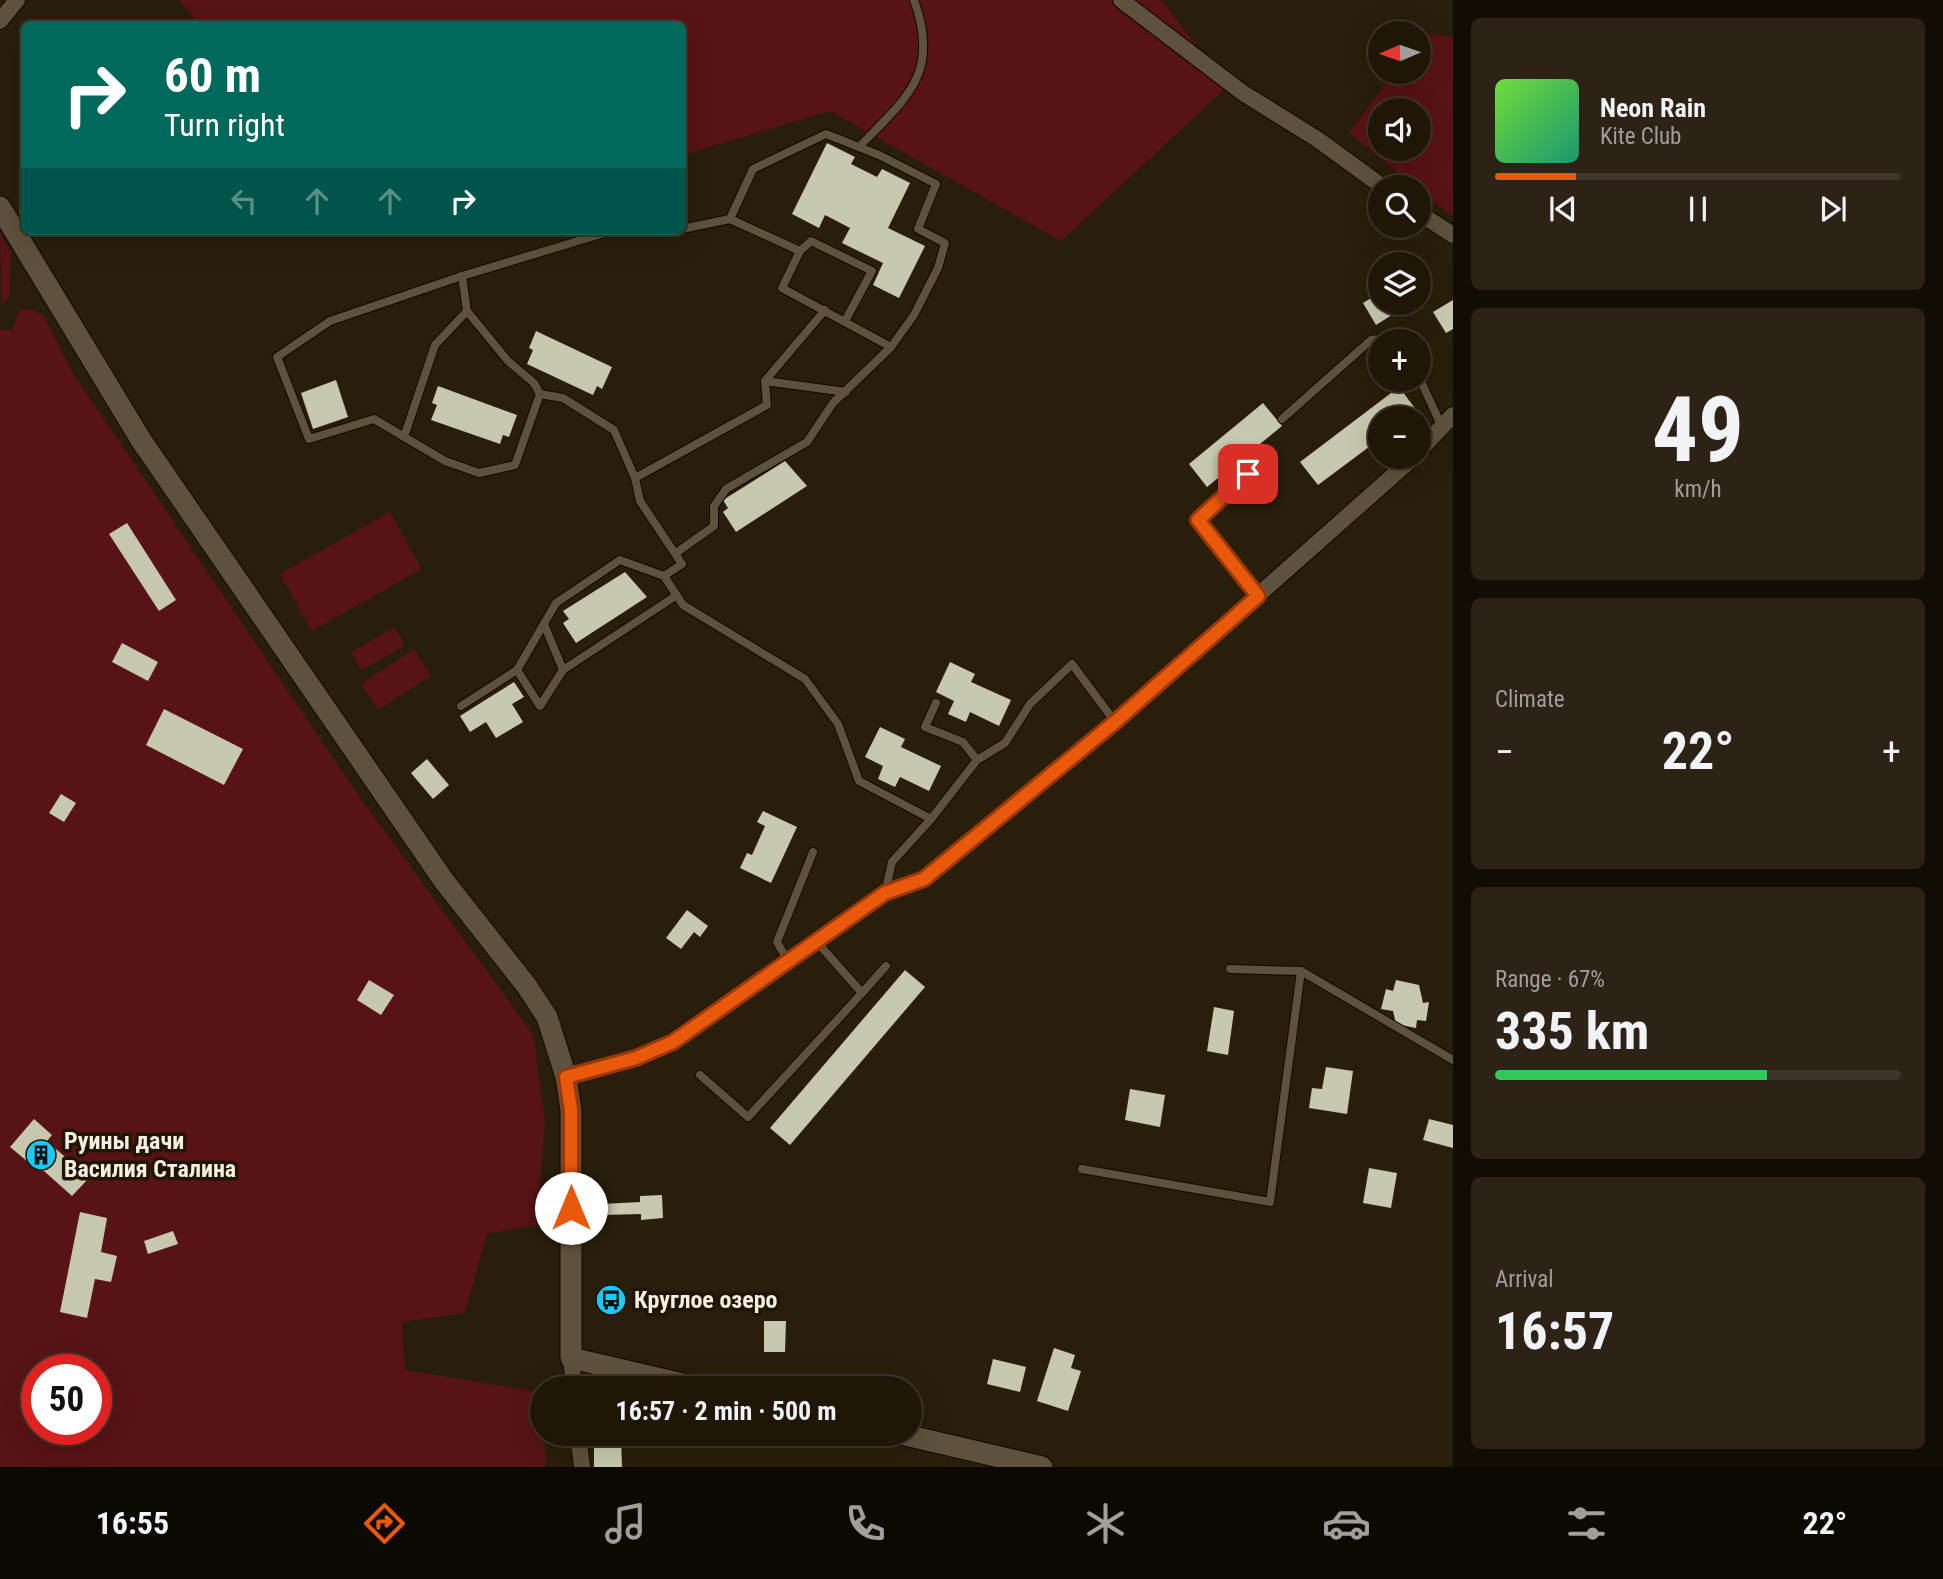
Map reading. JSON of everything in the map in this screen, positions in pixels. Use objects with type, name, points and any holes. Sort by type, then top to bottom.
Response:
[{"type":"main road","points":[[0,207],[141,440],[444,881],[526,985],[547,1017],[566,1077],[571,1110],[571,1357],[650,1376]]},
{"type":"main road","points":[[922,1439],[1042,1467]]},
{"type":"street","points":[[0,21],[17,0]]},
{"type":"street","points":[[1121,0],[1243,93],[1317,139],[1368,176]]},
{"type":"street","points":[[1431,221],[1453,235]]},
{"type":"street","points":[[1431,439],[1448,421]]},
{"type":"street","points":[[566,1077],[636,1058],[666,1046],[885,893],[924,879],[1115,722],[1401,469]]},
{"type":"street","points":[[571,1357],[573,1376]]},
{"type":"street","points":[[580,1446],[582,1467]]},
{"type":"lane","points":[[859,147],[901,103],[921,74],[923,33],[914,0]]},
{"type":"lane","points":[[676,553],[713,526],[714,506],[726,489],[807,442],[833,403],[891,347],[920,303],[938,268],[945,243],[918,229],[936,184],[859,147],[825,134],[753,169],[730,219]]},
{"type":"lane","points":[[686,228],[730,219],[800,251]]},
{"type":"lane","points":[[462,276],[467,311],[508,361],[534,383],[540,394],[515,465],[479,473],[445,461],[374,419],[309,439],[277,357],[330,321],[462,276],[598,235]]},
{"type":"lane","points":[[845,321],[872,271],[811,241],[800,251],[782,288],[891,347]]},
{"type":"lane","points":[[635,478],[767,405],[765,381],[825,310]]},
{"type":"lane","points":[[404,437],[435,345],[467,311]]},
{"type":"lane","points":[[1282,419],[1368,343]]},
{"type":"lane","points":[[765,381],[846,393]]},
{"type":"lane","points":[[1429,392],[1448,421]]},
{"type":"lane","points":[[540,394],[564,398],[614,430],[635,478],[640,501],[682,564],[664,576]]},
{"type":"lane","points":[[1258,596],[1198,520],[1265,459]]},
{"type":"lane","points":[[461,706],[517,670],[556,603],[620,560],[664,576],[683,605],[805,679],[838,724],[859,781],[931,819]]},
{"type":"lane","points":[[517,670],[540,706],[563,670],[677,595]]},
{"type":"lane","points":[[544,624],[563,670]]},
{"type":"lane","points":[[885,893],[892,862],[931,819],[976,760],[1005,743],[1030,704],[1072,664],[1115,722]]},
{"type":"lane","points":[[936,703],[925,727],[963,742],[976,760]]},
{"type":"lane","points":[[788,961],[777,942],[813,852]]},
{"type":"lane","points":[[816,941],[862,993]]},
{"type":"lane","points":[[700,1075],[748,1117],[886,966]]},
{"type":"lane","points":[[1230,970],[1301,971],[1453,1060]]},
{"type":"lane","points":[[1082,1169],[1270,1202],[1301,971]]},
{"type":"shaded area","points":[[179,0],[1162,0],[1227,87],[1061,241],[830,111],[686,154],[686,21],[197,21]]},
{"type":"shaded area","points":[[1432,34],[1453,37],[1453,217],[1431,199],[1431,175],[1401,175],[1384,161],[1431,161],[1431,98],[1375,98],[1385,84],[1432,84]]},
{"type":"shaded area","points":[[1368,107],[1368,148],[1349,133]]},
{"type":"shaded area","points":[[0,232],[11,254],[10,296],[2,305]]},
{"type":"shaded area","points":[[32,309],[44,316],[73,373],[359,796],[533,1034],[545,1121],[537,1225],[487,1234],[465,1313],[402,1322],[405,1370],[530,1390],[530,1446],[545,1446],[546,1467],[0,1467],[0,329],[12,331],[19,310]]},
{"type":"shaded area","points":[[390,512],[422,569],[312,631],[280,574]]},
{"type":"shaded area","points":[[395,627],[405,646],[361,670],[351,652]]},
{"type":"shaded area","points":[[414,649],[431,676],[378,710],[361,684]]},
{"type":"building","points":[[827,143],[855,157],[851,164],[877,177],[882,169],[910,183],[888,228],[925,246],[899,298],[873,285],[883,263],[842,243],[850,228],[825,215],[819,228],[792,214]]},
{"type":"building","points":[[1453,300],[1453,329],[1446,333],[1433,312]]},
{"type":"building","points":[[1370,315],[1392,315],[1376,325]]},
{"type":"building","points":[[536,331],[612,367],[602,389],[597,386],[593,395],[527,364],[533,350],[529,348]]},
{"type":"building","points":[[336,380],[348,417],[313,429],[301,393]]},
{"type":"building","points":[[438,386],[517,415],[509,437],[503,435],[500,444],[431,420],[437,405],[432,403]]},
{"type":"building","points":[[1392,392],[1403,392],[1413,406],[1374,406]]},
{"type":"building","points":[[1263,403],[1282,426],[1207,487],[1189,464]]},
{"type":"building","points":[[1368,410],[1368,448],[1318,485],[1300,462]]},
{"type":"building","points":[[785,461],[807,486],[736,532],[723,512],[728,508],[723,500]]},
{"type":"building","points":[[127,523],[176,600],[159,611],[109,534]]},
{"type":"building","points":[[625,572],[647,597],[576,643],[563,623],[569,619],[563,611]]},
{"type":"building","points":[[122,643],[158,662],[148,681],[112,662]]},
{"type":"building","points":[[950,662],[975,674],[971,682],[1011,700],[999,726],[970,712],[966,722],[948,714],[954,701],[936,692]]},
{"type":"building","points":[[514,682],[524,697],[512,704],[523,722],[496,738],[486,722],[470,732],[460,716]]},
{"type":"building","points":[[164,709],[243,749],[224,785],[146,745]]},
{"type":"building","points":[[880,727],[905,739],[901,747],[941,766],[929,791],[900,777],[895,787],[878,779],[883,766],[865,757]]},
{"type":"building","points":[[427,759],[449,785],[433,799],[411,773]]},
{"type":"building","points":[[61,794],[76,803],[64,822],[49,813]]},
{"type":"building","points":[[763,811],[797,827],[771,883],[740,868],[747,853],[752,855],[765,826],[757,822]]},
{"type":"building","points":[[687,910],[708,926],[700,937],[694,932],[681,949],[666,938]]},
{"type":"building","points":[[905,970],[925,987],[790,1145],[770,1128]]},
{"type":"building","points":[[369,980],[394,995],[381,1015],[357,1000]]},
{"type":"building","points":[[1396,980],[1419,985],[1423,1003],[1429,1002],[1426,1021],[1417,1020],[1416,1028],[1396,1024],[1393,1011],[1381,1009],[1386,989],[1393,991]]},
{"type":"building","points":[[1214,1007],[1234,1011],[1228,1055],[1207,1051]]},
{"type":"building","points":[[1326,1067],[1353,1071],[1347,1114],[1309,1108],[1312,1088],[1322,1089]]},
{"type":"building","points":[[1130,1089],[1165,1095],[1160,1127],[1125,1120]]},
{"type":"building","name":"Руины дачи Василия Сталина","points":[[34,1119],[52,1135],[47,1141],[89,1178],[72,1196],[35,1163],[33,1166],[10,1147]]},
{"type":"building","points":[[1429,1119],[1453,1125],[1453,1148],[1423,1140]]},
{"type":"building","points":[[1369,1168],[1397,1173],[1391,1208],[1363,1203]]},
{"type":"building","points":[[662,1195],[663,1218],[641,1220],[641,1214],[603,1215],[602,1204],[640,1202],[640,1196]]},
{"type":"building","points":[[80,1212],[107,1218],[101,1252],[117,1256],[111,1282],[95,1279],[87,1318],[60,1312]]},
{"type":"building","points":[[173,1231],[178,1244],[148,1254],[144,1241]]},
{"type":"building","points":[[764,1321],[786,1321],[785,1352],[764,1352]]},
{"type":"building","points":[[1054,1348],[1075,1355],[1071,1368],[1081,1371],[1068,1411],[1037,1401]]},
{"type":"building","points":[[993,1359],[1026,1367],[1020,1392],[987,1384]]},
{"type":"building","points":[[594,1446],[621,1446],[622,1467],[594,1467]]},
{"type":"place","name":"Руины дачи Василия Сталина","points":[[41,1155]]},
{"type":"place","name":"Круглое озеро","points":[[611,1300]]},
{"type":"route","points":[[571,1208],[571,1110],[566,1077],[636,1058],[673,1042],[885,893],[924,879],[1115,722],[1258,596],[1198,520],[1248,474]]}]
